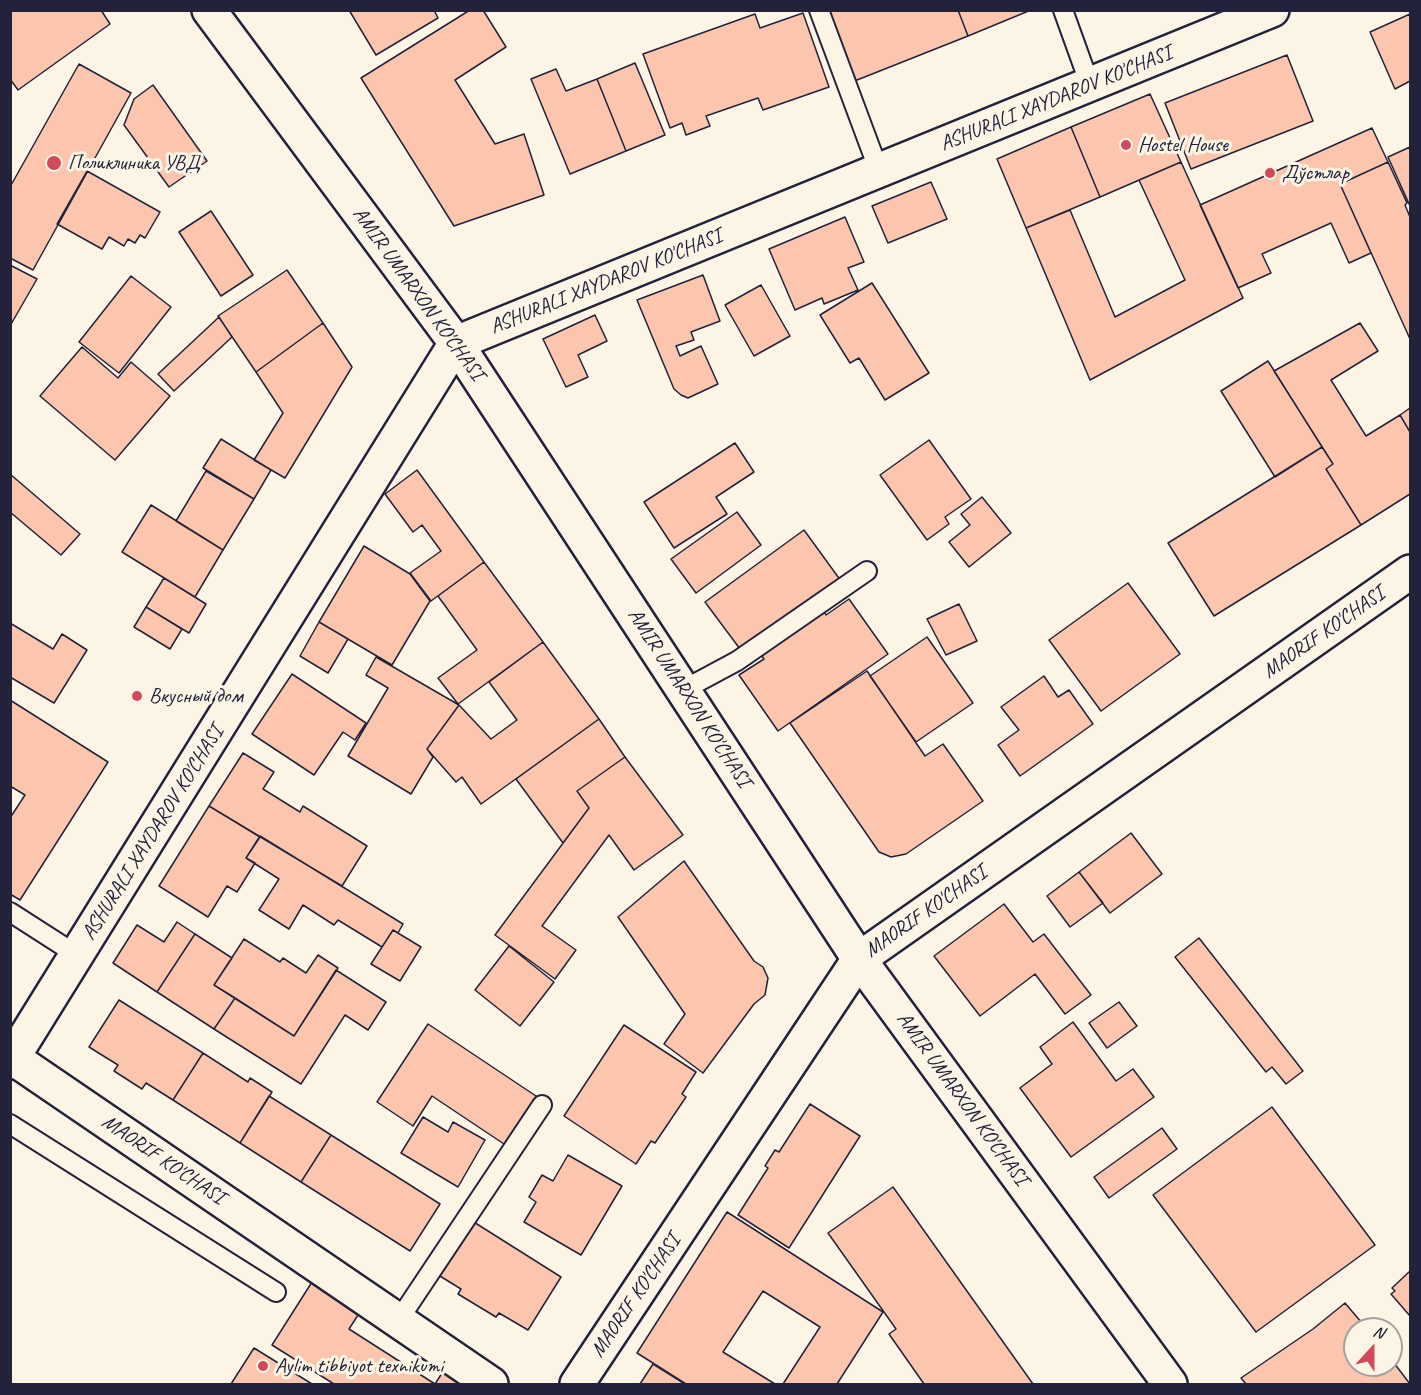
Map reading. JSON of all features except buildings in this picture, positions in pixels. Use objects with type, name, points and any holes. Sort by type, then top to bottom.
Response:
[{"type":"street","name":"AMIR UMARXON KO'CHASI","points":[[209,10],[456,343],[860,959],[1170,1384]]},
{"type":"street","name":"ASHURALI XAYDAROV KO'CHASI","points":[[12,1060],[456,343],[1272,10]]},
{"type":"street","name":"MAORIF KO'CHASI","points":[[577,1384],[860,959],[1410,572]]},
{"type":"street","name":"MAORIF KO'CHASI","points":[[12,1060],[490,1384]]},
{"type":"lane","points":[[819,10],[879,171]]},
{"type":"lane","points":[[1063,10],[1090,85]]},
{"type":"lane","points":[[683,690],[736,660],[867,571]]},
{"type":"lane","points":[[10,912],[77,956]]},
{"type":"lane","points":[[398,1321],[542,1105]]},
{"type":"lane","points":[[10,1124],[276,1292]]},
{"type":"place","name":"Hostel House","points":[[1126,145]]},
{"type":"place","name":"Поликлиника УВД","points":[[54,163]]},
{"type":"place","name":"Дўстлар","points":[[1270,173]]},
{"type":"place","name":"Вкусный дом","points":[[137,696]]},
{"type":"place","name":"Aylim tibbiyot texnikumi","points":[[263,1366]]}]
